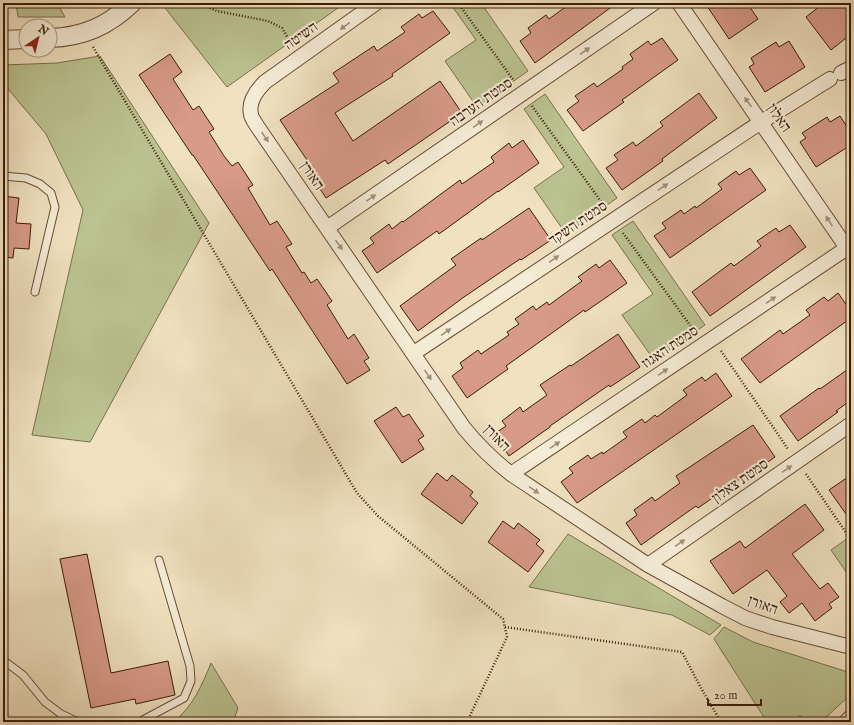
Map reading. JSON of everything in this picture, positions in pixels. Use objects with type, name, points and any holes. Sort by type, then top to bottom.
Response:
[{"type":"street","points":[[58,37],[85,33],[97,28],[113,19],[132,3]]},
{"type":"street","name":"השיטה","points":[[251,102],[257,90],[265,82],[376,3]]},
{"type":"street","name":"סמטת הערבה","points":[[327,228],[654,3]]},
{"type":"street","name":"האלון","points":[[679,3],[849,251]]},
{"type":"street","points":[[3,40],[18,39]]},
{"type":"street","name":"סמטת השקד","points":[[414,353],[761,122],[841,73]]},
{"type":"street","name":"האורן","points":[[251,102],[251,114],[257,126],[475,441],[495,462],[648,565],[745,618],[772,627],[851,647]]},
{"type":"street","name":"סמטת האגוז","points":[[511,474],[708,342],[849,251]]},
{"type":"street","name":"סמטת צאלון","points":[[648,565],[851,424]]},
{"type":"street","points":[[846,722],[851,717]]},
{"type":"lane","points":[[3,176],[26,178],[40,184],[51,193],[55,207],[35,292]]},
{"type":"lane","points":[[139,722],[184,698],[191,681],[190,666],[159,560]]},
{"type":"lane","points":[[3,660],[23,675],[45,702],[61,714],[78,722]]},
{"type":"path","points":[[199,3],[217,11],[268,21],[282,28],[300,58]]},
{"type":"path","points":[[458,3],[614,220],[708,342],[797,462],[851,540]]},
{"type":"path","points":[[85,33],[357,493],[378,516],[503,619],[507,638],[467,722]]},
{"type":"path","points":[[504,627],[682,652],[721,722]]},
{"type":"green space","points":[[16,3],[57,3],[65,17],[18,17]]},
{"type":"green space","points":[[345,3],[227,87],[162,4]]},
{"type":"green space","points":[[450,3],[481,3],[528,71],[477,107],[445,61],[476,40]]},
{"type":"green space","points":[[100,56],[209,223],[90,442],[32,435],[83,210],[46,134],[3,83],[3,65],[57,63]]},
{"type":"green space","points":[[545,94],[617,198],[566,234],[534,188],[564,167],[524,109]]},
{"type":"green space","points":[[633,221],[705,325],[654,360],[622,315],[653,294],[612,235]]},
{"type":"green space","points":[[568,534],[721,625],[710,635],[672,615],[529,587]]},
{"type":"green space","points":[[851,536],[851,579],[831,550]]},
{"type":"green space","points":[[724,627],[753,642],[851,673],[851,694],[821,722],[806,722],[800,715],[794,722],[767,722],[714,639]]},
{"type":"green space","points":[[211,663],[238,708],[233,722],[173,722],[191,703]]},
{"type":"building","points":[[571,3],[617,3],[535,63],[520,41],[531,33],[528,28],[546,15],[549,19]]},
{"type":"building","points":[[705,3],[747,3],[758,19],[729,39]]},
{"type":"building","points":[[824,3],[851,3],[851,34],[831,50],[806,17]]},
{"type":"building","points":[[433,11],[450,33],[392,74],[393,76],[335,113],[353,141],[440,81],[462,113],[388,164],[385,160],[326,198],[307,169],[311,166],[280,120],[339,82],[333,73],[374,46],[377,51],[405,32],[401,27],[419,14],[422,18]]},
{"type":"building","points":[[662,38],[678,60],[622,100],[624,102],[583,131],[567,110],[579,101],[575,96],[594,83],[597,87],[623,69],[622,67],[633,59],[630,54],[648,41],[651,45]]},
{"type":"building","points":[[789,41],[805,67],[765,92],[749,67],[754,64],[751,58],[776,42],[779,47]]},
{"type":"building","points":[[170,54],[182,72],[173,79],[193,110],[199,106],[214,129],[209,132],[224,156],[232,166],[238,162],[253,185],[248,188],[270,225],[277,221],[292,244],[286,247],[302,273],[304,272],[311,283],[317,279],[332,301],[327,305],[348,339],[354,334],[369,358],[364,361],[370,370],[347,384],[272,269],[270,271],[139,75]]},
{"type":"building","points":[[699,93],[717,118],[662,159],[663,161],[622,190],[606,168],[618,160],[614,155],[633,142],[636,146],[663,126],[660,122]]},
{"type":"building","points":[[840,116],[851,133],[851,145],[816,167],[800,142],[806,138],[802,133],[827,117],[830,122]]},
{"type":"building","points":[[523,140],[539,163],[439,234],[437,231],[377,273],[362,251],[374,243],[370,238],[389,224],[392,229],[402,221],[403,222],[460,180],[462,184],[494,162],[491,157],[509,143],[512,148]]},
{"type":"building","points":[[750,168],[766,190],[670,258],[654,236],[666,228],[662,223],[681,210],[684,214],[695,206],[696,208],[722,189],[718,184],[736,171],[739,175]]},
{"type":"building","points":[[3,196],[19,198],[16,223],[31,224],[29,249],[14,248],[13,258],[3,257]]},
{"type":"building","points":[[529,208],[551,240],[464,297],[418,331],[400,306],[456,265],[451,259]]},
{"type":"building","points":[[790,225],[806,247],[710,316],[692,292],[731,263],[734,266],[761,246],[757,241],[776,228],[779,232]]},
{"type":"building","points":[[610,260],[627,283],[585,312],[584,310],[506,366],[508,369],[467,398],[452,376],[463,368],[460,363],[478,350],[481,354],[509,335],[507,332],[519,324],[515,319],[533,306],[536,310],[547,302],[549,305],[582,281],[578,277],[596,264],[599,268]]},
{"type":"building","points":[[838,293],[851,311],[851,318],[760,383],[741,359],[780,330],[783,334],[810,315],[806,310],[824,297],[828,301]]},
{"type":"building","points":[[618,334],[640,367],[610,387],[609,385],[509,456],[494,434],[506,426],[502,421],[520,407],[523,412],[547,395],[540,385]]},
{"type":"building","points":[[851,367],[851,400],[836,411],[838,412],[798,441],[780,416]]},
{"type":"building","points":[[716,373],[732,396],[577,503],[561,482],[573,473],[569,468],[588,455],[591,459],[602,452],[603,454],[627,437],[623,432],[642,419],[645,423],[655,415],[657,417],[687,395],[683,390],[702,377],[705,381]]},
{"type":"building","points":[[396,407],[403,417],[409,414],[424,436],[418,440],[424,449],[402,463],[374,421]]},
{"type":"building","points":[[753,425],[775,457],[745,478],[744,476],[698,508],[696,506],[641,545],[626,523],[637,515],[634,510],[652,497],[655,501],[680,483],[676,476]]},
{"type":"building","points":[[437,473],[447,481],[452,475],[473,492],[470,496],[478,503],[462,524],[421,494]]},
{"type":"building","points":[[851,475],[851,521],[829,490]]},
{"type":"building","points":[[805,504],[824,530],[792,554],[820,589],[828,583],[839,597],[829,604],[832,608],[815,621],[802,603],[789,613],[780,602],[787,596],[767,570],[733,594],[710,561],[740,541],[745,548]]},
{"type":"building","points":[[503,521],[514,529],[518,523],[540,540],[536,544],[544,551],[528,572],[488,542]]},
{"type":"building","points":[[87,554],[111,673],[168,661],[175,695],[136,704],[135,699],[91,708],[60,559]]}]
